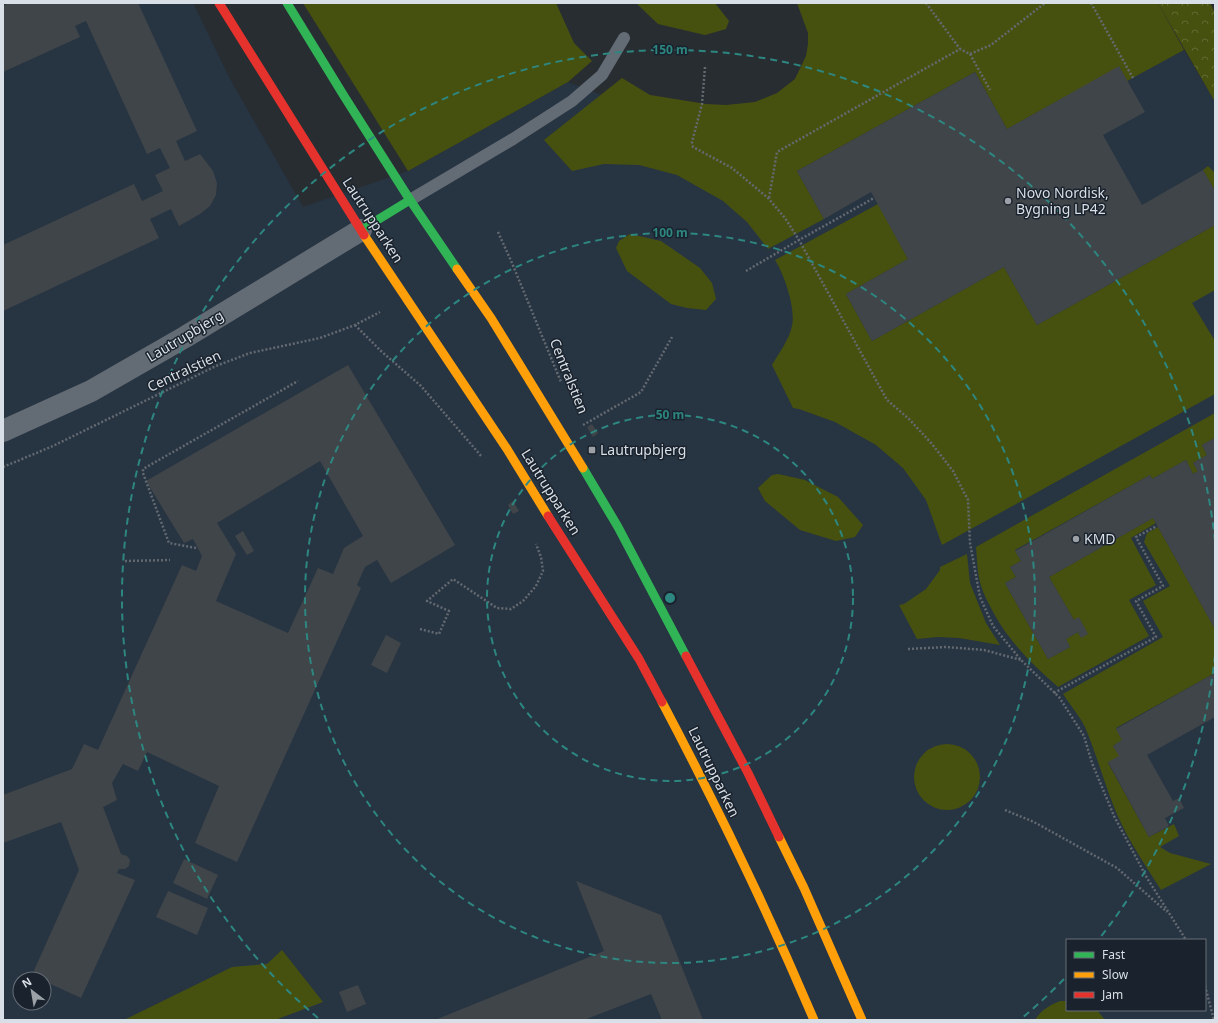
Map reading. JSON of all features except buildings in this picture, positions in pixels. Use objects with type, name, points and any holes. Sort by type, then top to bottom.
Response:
[{"type":"street","name":"Lautrupparken","points":[[219,3],[361,230],[507,449],[639,659],[695,765],[783,950],[814,1020]]},
{"type":"street","name":"Lautrupparken","points":[[287,3],[410,200],[491,318],[555,421],[618,527],[748,773],[804,888],[862,1020]]},
{"type":"street","points":[[361,230],[410,200]]},
{"type":"street","name":"Lautrupbjerg","points":[[3,431],[91,391],[185,338],[361,230]]},
{"type":"lane","points":[[410,200],[572,101],[602,75],[624,38]]},
{"type":"path","points":[[926,3],[960,49],[970,54],[990,90]]},
{"type":"path","points":[[970,54],[991,45],[1045,3]]},
{"type":"path","points":[[1091,3],[1133,78]]},
{"type":"path","points":[[768,198],[777,152],[960,49]]},
{"type":"path","points":[[705,67],[702,104],[692,142],[694,147],[732,168],[768,198],[785,218],[799,240],[887,400],[909,419],[932,444],[953,471],[968,500],[970,543],[980,597],[993,626],[1021,660],[1059,697],[1084,736],[1092,763],[1114,816],[1147,878],[1185,939]]},
{"type":"path","points":[[746,271],[874,198]]},
{"type":"path","name":"Centralstien","points":[[498,232],[561,384]]},
{"type":"path","name":"Centralstien","points":[[3,466],[53,446],[216,366],[250,353],[320,338],[355,325],[380,312]]},
{"type":"path","points":[[355,325],[381,351],[421,386],[487,462]]},
{"type":"path","name":"Centralstien","points":[[579,427],[641,392],[672,337]]},
{"type":"path","points":[[196,548],[169,543],[143,470],[298,381]]},
{"type":"path","points":[[1054,693],[1156,637],[1136,601],[1162,586],[1136,537],[1157,526]]},
{"type":"path","points":[[420,629],[440,634],[449,611],[427,601],[453,580],[497,608],[511,609],[523,602],[536,586],[543,571],[541,556],[536,542]]},
{"type":"path","points":[[125,561],[170,560]]},
{"type":"path","points":[[908,649],[946,646],[984,650],[1021,660]]},
{"type":"path","points":[[1005,810],[1034,822],[1117,868],[1170,915]]},
{"type":"path","points":[[1206,990],[1214,1020]]},
{"type":"shaded area","points":[[3,3],[193,3],[230,79],[303,207],[408,171],[568,82],[797,171],[975,72],[1007,129],[1119,66],[1127,80],[1184,50],[1215,102],[1215,1020],[3,1020]]},
{"type":"green space","points":[[303,3],[556,3],[574,43],[592,61],[568,82],[408,171]]},
{"type":"green space","points":[[636,3],[715,3],[729,21],[726,29],[705,35],[658,24]]},
{"type":"green space","points":[[797,3],[1158,3],[1184,50],[1127,81],[1119,67],[1007,129],[975,72],[797,171],[824,219],[768,249],[747,222],[723,201],[677,175],[639,165],[604,164],[572,171],[544,140],[622,78],[650,95],[706,104],[726,105],[755,102],[777,93],[795,79],[806,56],[808,33]]},
{"type":"green space","points":[[1158,3],[1210,3],[1215,13],[1215,102]]},
{"type":"green space","points":[[1208,166],[1215,173],[1215,191],[1203,170]]},
{"type":"green space","points":[[878,204],[908,259],[846,294],[872,341],[1004,267],[1037,325],[1215,225],[1215,290],[1192,303],[1215,341],[1215,394],[942,545],[926,500],[903,468],[876,445],[835,422],[793,408],[772,365],[789,336],[793,319],[791,301],[782,274],[775,260]]},
{"type":"green space","points":[[630,234],[661,241],[700,268],[712,283],[716,299],[706,310],[687,308],[671,304],[627,271],[616,248],[619,241]]},
{"type":"green space","points":[[1215,413],[1215,438],[1202,445],[1207,455],[1193,463],[1198,471],[1193,474],[1186,460],[1152,479],[1150,475],[1015,550],[1021,561],[1010,567],[1016,577],[1005,583],[1048,659],[1070,647],[1066,639],[1078,632],[1081,638],[1079,618],[1074,620],[1049,577],[1153,518],[1156,523],[1131,538],[1156,585],[1129,600],[1149,636],[1058,687],[1038,669],[1011,640],[996,618],[986,599],[979,578],[976,547]]},
{"type":"green space","points":[[778,474],[805,480],[838,497],[863,525],[855,537],[836,541],[800,530],[765,501],[758,488],[772,475]]},
{"type":"green space","points":[[1158,527],[1215,629],[1215,673],[1116,728],[1122,740],[1113,746],[1120,756],[1108,763],[1149,837],[1174,824],[1179,836],[1160,847],[1170,853],[1211,864],[1161,890],[1136,851],[1117,815],[1085,727],[1063,694],[1163,637],[1143,601],[1170,586],[1144,542],[1147,533]]},
{"type":"green space","points":[[967,554],[970,583],[986,623],[1000,645],[959,638],[938,637],[917,639],[899,605],[904,604],[926,589],[940,570],[940,567]]},
{"type":"green space","points":[[947,744],[960,747],[970,754],[977,764],[980,777],[977,790],[970,800],[960,807],[947,810],[934,807],[924,800],[917,790],[914,777],[917,764],[924,754],[934,747]]},
{"type":"green space","points":[[282,950],[323,1002],[275,1020],[124,1020],[232,967],[267,964]]},
{"type":"green space","points":[[1060,1001],[1066,1001],[1066,1011],[1098,1011],[1105,1020],[1035,1020],[1040,1013]]},
{"type":"traffic: fast","points":[[287,3],[410,200],[457,269]]},
{"type":"traffic: fast","points":[[361,230],[410,200]]},
{"type":"traffic: fast","points":[[583,468],[618,527],[686,656]]},
{"type":"traffic: slow","points":[[364,235],[507,449],[548,516]]},
{"type":"traffic: slow","points":[[457,269],[491,318],[583,468]]},
{"type":"traffic: slow","points":[[662,702],[702,780],[779,939],[814,1020]]},
{"type":"traffic: slow","points":[[779,837],[804,888],[862,1020]]},
{"type":"traffic: jam","points":[[219,3],[364,235]]},
{"type":"traffic: jam","points":[[548,516],[639,659],[662,702]]},
{"type":"traffic: jam","points":[[686,656],[748,773],[779,837]]},
{"type":"place","name":"Novo Nordisk, Bygning LP42","points":[[1008,201]]},
{"type":"place","name":"Lautrupbjerg","points":[[592,450]]},
{"type":"place","name":"KMD","points":[[1076,539]]}]
